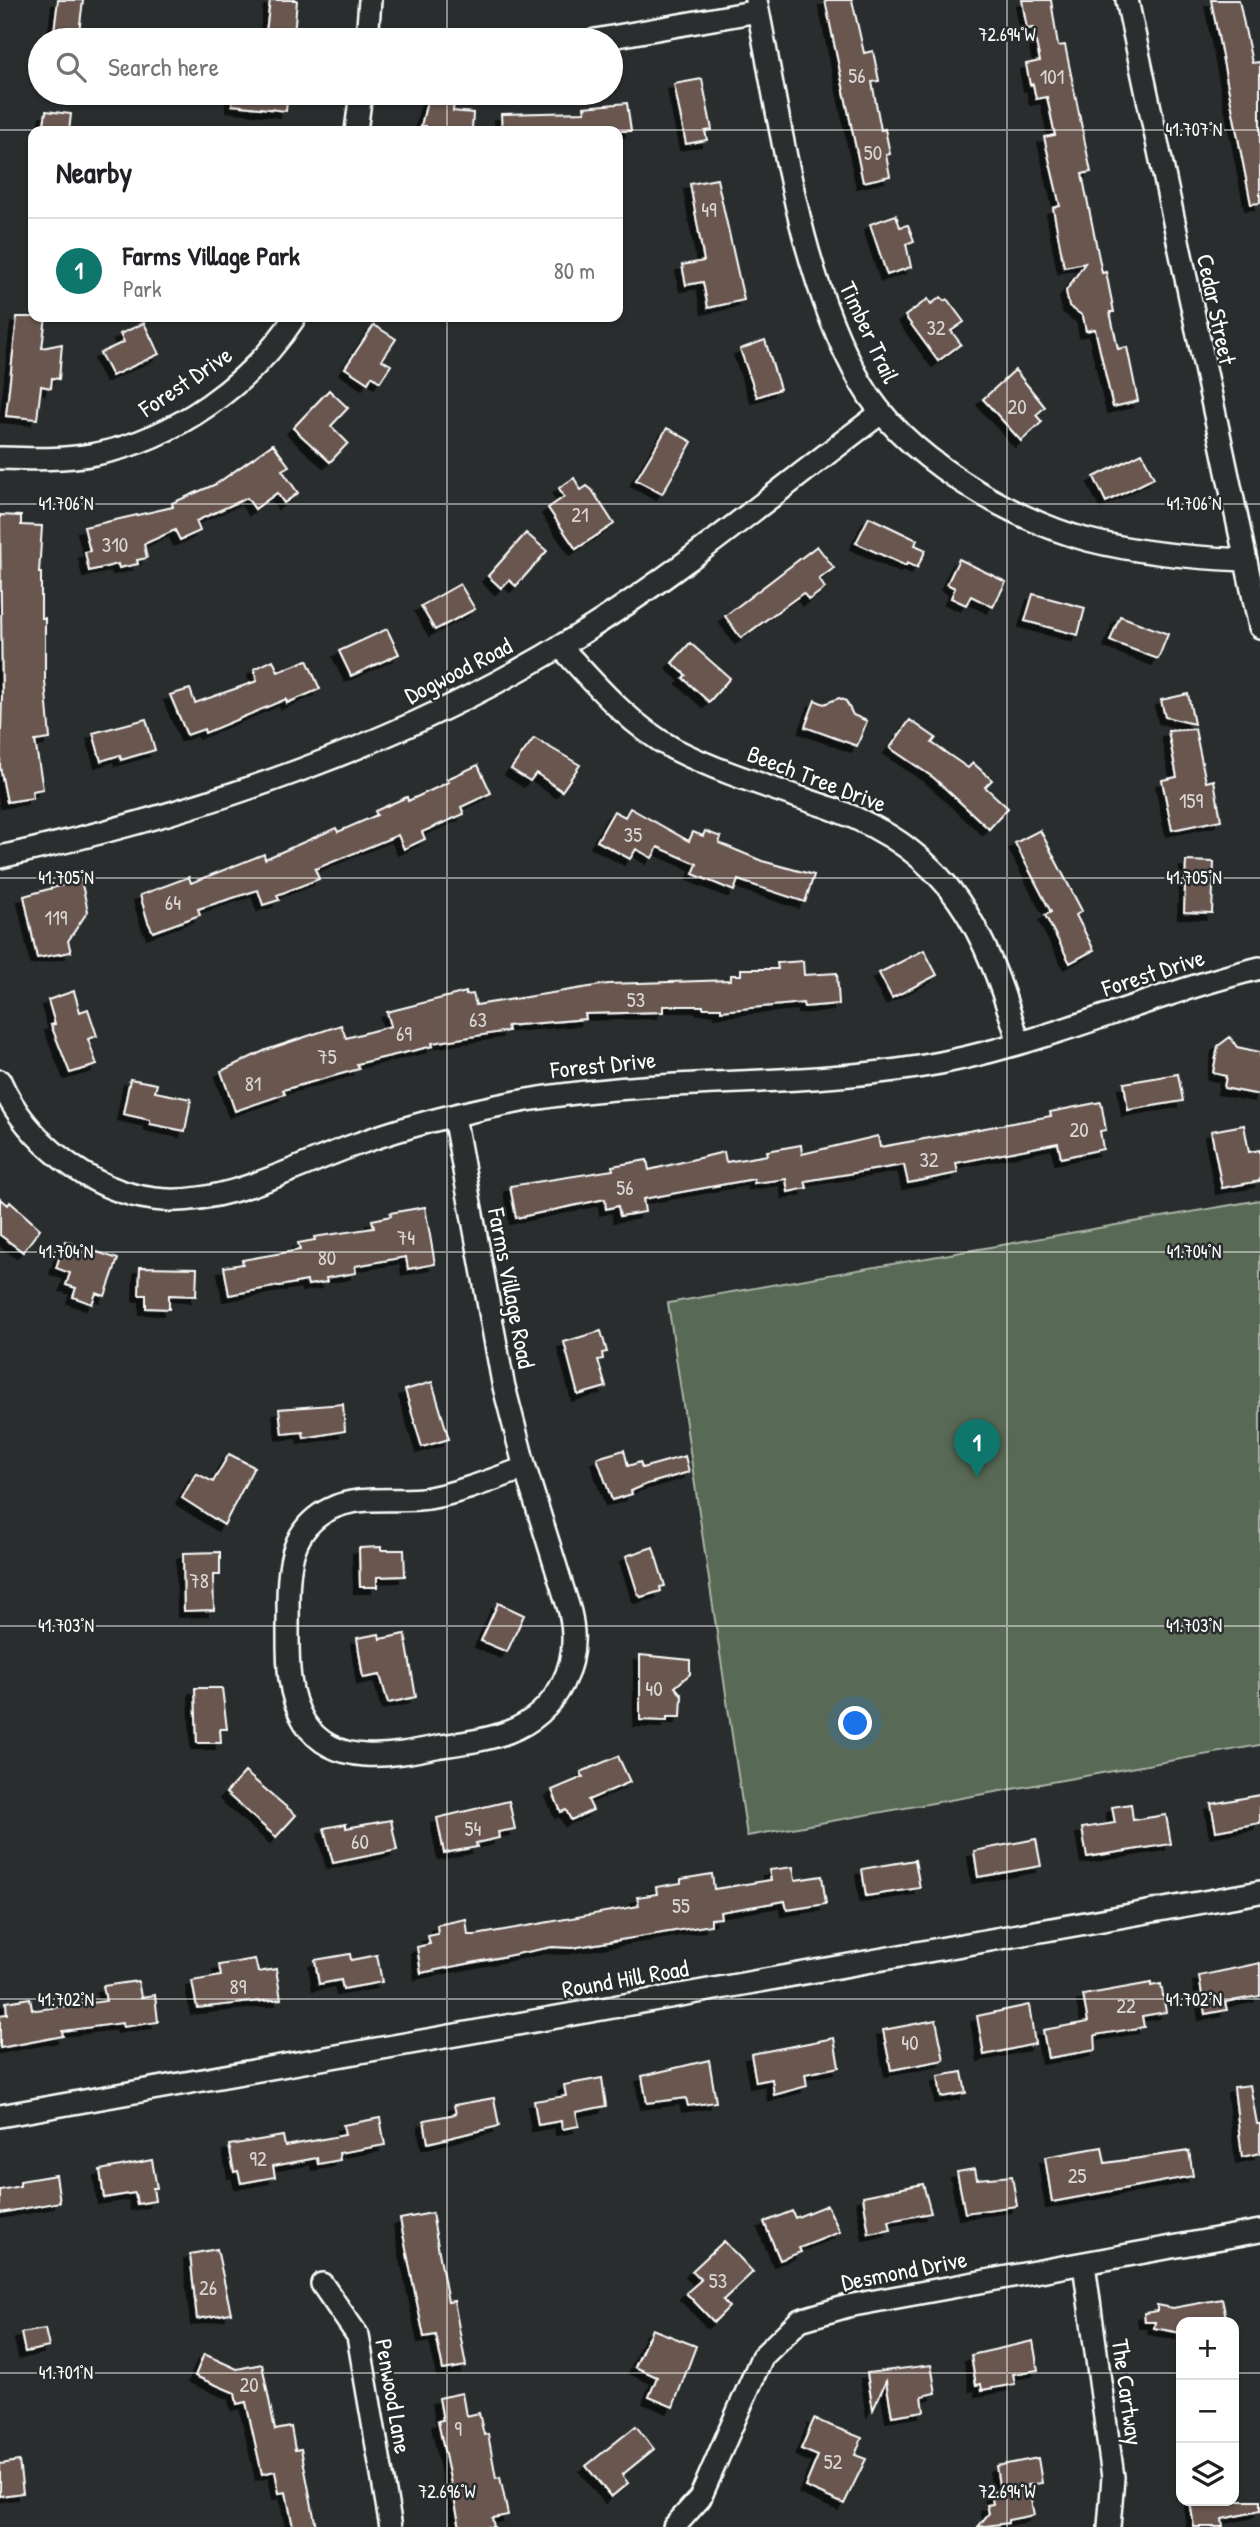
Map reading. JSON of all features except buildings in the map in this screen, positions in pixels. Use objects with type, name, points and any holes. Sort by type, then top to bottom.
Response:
[{"type":"street","points":[[368,28],[370,0]]},
{"type":"street","name":"Cedar Street","points":[[1128,0],[1191,313],[1260,627]]},
{"type":"street","points":[[623,34],[757,6]]},
{"type":"street","name":"Timber Trail","points":[[757,6],[798,205],[817,280],[852,367],[881,412],[939,464],[1005,505],[1046,526],[1124,548],[1246,560]]},
{"type":"street","points":[[357,126],[359,105]]},
{"type":"street","name":"Forest Drive","points":[[0,458],[67,458],[97,454],[168,430],[240,379],[276,343],[291,322]]},
{"type":"street","name":"Dogwood Road","points":[[0,857],[165,817],[310,767],[449,705],[560,646],[662,578],[881,412]]},
{"type":"street","name":"Beech Tree Drive","points":[[560,646],[633,721],[674,748],[741,778],[863,821],[893,836],[918,855],[953,892],[978,932],[999,982],[1019,1043]]},
{"type":"street","name":"Forest Drive","points":[[0,1081],[30,1128],[73,1166],[112,1188],[153,1199],[186,1200],[222,1193],[368,1140],[454,1115],[532,1098],[612,1087],[802,1080],[876,1073],[946,1062],[1019,1043],[1201,983],[1260,968]]},
{"type":"street","name":"Farms Village Road","points":[[454,1115],[484,1290],[525,1468],[574,1630],[571,1662],[554,1698],[516,1729],[471,1741],[384,1755],[350,1753],[323,1742],[304,1721],[292,1689],[289,1569],[292,1551],[301,1534],[319,1516],[341,1504],[436,1497],[525,1468]]},
{"type":"street","name":"Round Hill Road","points":[[0,2116],[1260,1892]]},
{"type":"street","name":"Desmond Drive","points":[[674,2527],[700,2498],[762,2357],[800,2320],[848,2306],[1260,2231]]},
{"type":"street","name":"The Cartway","points":[[1084,2264],[1114,2477],[1108,2527]]},
{"type":"street","name":"Penwood Lane","points":[[323,2284],[358,2336],[391,2527]]},
{"type":"green space","points":[[1260,1200],[1260,1745],[747,1836],[668,1303]]},
{"type":"place","name":"Farms Village Park","points":[[977,1477]]}]
